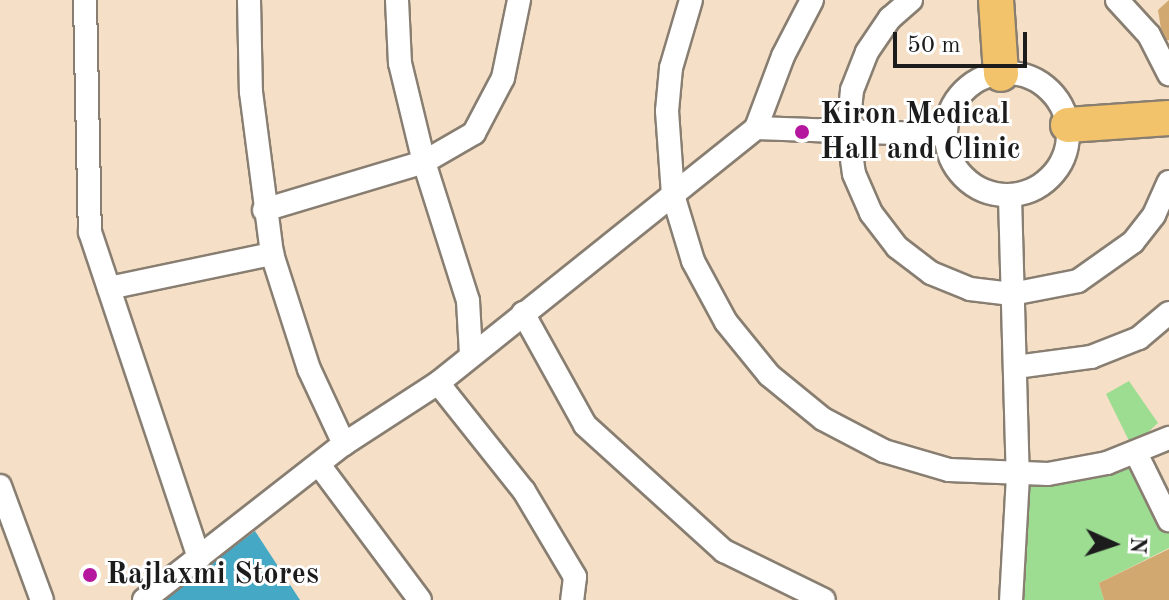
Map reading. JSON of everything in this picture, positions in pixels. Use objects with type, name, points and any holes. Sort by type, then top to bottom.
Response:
[{"type":"main road","points":[[996,0],[1001,74]]},
{"type":"main road","points":[[1068,125],[1169,118]]},
{"type":"street","points":[[85,0],[90,232],[199,558]]},
{"type":"street","points":[[249,0],[251,92],[272,254],[309,369],[344,444]]},
{"type":"street","points":[[397,0],[400,63],[424,162],[468,301],[471,355]]},
{"type":"street","points":[[264,210],[424,162],[474,133],[503,78],[519,0]]},
{"type":"street","points":[[691,0],[671,68],[667,111],[673,195],[693,261],[726,322],[769,375],[801,401],[884,451],[949,470],[1018,476],[1078,470],[1136,453],[1169,438]]},
{"type":"street","points":[[144,600],[320,466],[344,444],[438,383],[756,128],[783,56],[812,0]]},
{"type":"street","points":[[911,0],[890,18],[867,52],[852,90],[848,131],[860,187],[871,213],[897,247],[931,273],[970,289],[1012,294],[1046,291],[1108,264],[1154,215],[1169,182]]},
{"type":"street","points":[[1117,0],[1149,35],[1169,74]]},
{"type":"street","points":[[1017,71],[1049,88],[1068,125],[1066,156],[1044,185],[1010,197],[977,190],[953,167],[943,135],[953,100],[981,76],[1017,71]]},
{"type":"street","points":[[756,128],[943,135]]},
{"type":"street","points":[[1010,197],[1018,476],[1011,600]]},
{"type":"street","points":[[109,288],[272,254]]},
{"type":"street","points":[[523,313],[585,425],[724,551],[824,600]]},
{"type":"street","points":[[1016,367],[1091,357],[1139,338],[1169,313]]},
{"type":"street","points":[[438,383],[524,491],[575,577],[572,600]]},
{"type":"street","points":[[1136,453],[1169,520]]},
{"type":"street","points":[[320,466],[420,600]]},
{"type":"street","points":[[0,486],[42,600]]},
{"type":"green space","points":[[1129,381],[1158,423],[1132,447],[1106,394]]},
{"type":"green space","points":[[1136,453],[1169,520],[1169,548],[1099,583],[1104,600],[1011,600],[1018,476]]},
{"type":"water","points":[[255,531],[300,600],[162,600]]},
{"type":"building","points":[[1169,0],[1169,40],[1163,41],[1158,10]]},
{"type":"building","points":[[1169,549],[1169,600],[1104,600],[1099,583]]},
{"type":"place","name":"Kiron Medical Hall and Clinic","points":[[802,132]]},
{"type":"place","name":"Rajlaxmi Stores","points":[[90,575]]}]
